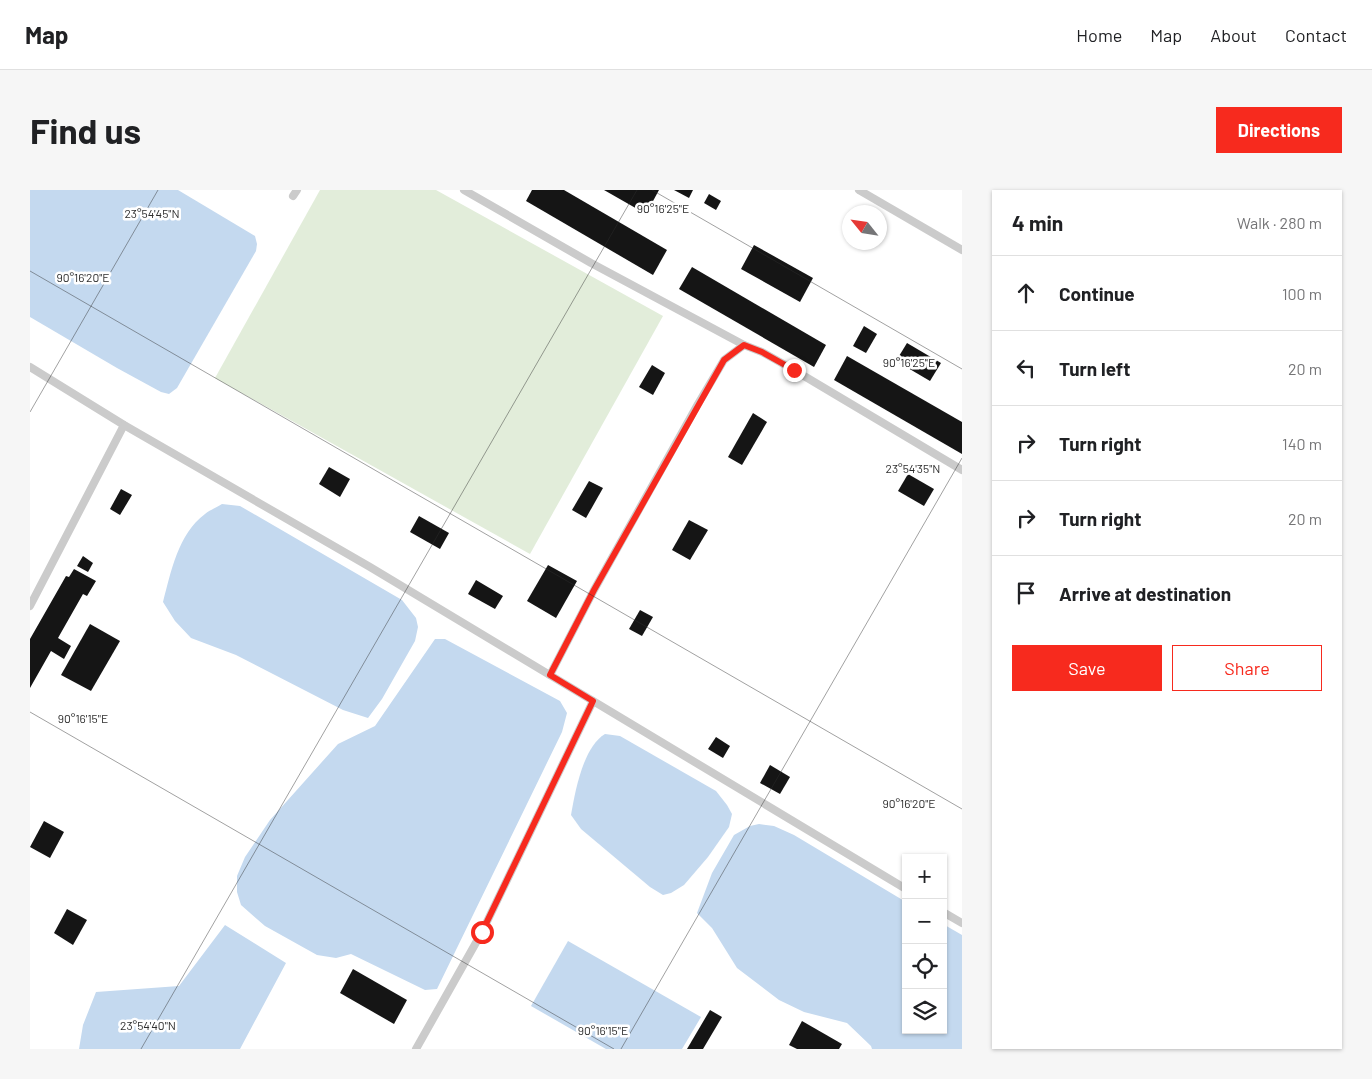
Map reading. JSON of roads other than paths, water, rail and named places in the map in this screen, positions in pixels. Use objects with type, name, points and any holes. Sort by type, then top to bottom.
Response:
[{"type":"lane","points":[[464,190],[591,263],[744,345],[762,352],[962,470]]},
{"type":"lane","points":[[860,190],[962,250]]},
{"type":"lane","points":[[550,675],[594,590],[698,404],[724,360],[744,345]]},
{"type":"lane","points":[[30,367],[124,425],[370,567],[738,790],[902,887]]},
{"type":"lane","points":[[30,606],[124,425]]},
{"type":"lane","points":[[416,1049],[482,932],[593,701]]},
{"type":"lane","points":[[947,914],[962,923]]},
{"type":"water","points":[[30,190],[178,190],[255,236],[256,251],[177,388],[169,394],[161,392],[117,368],[30,317]]},
{"type":"water","points":[[222,504],[240,506],[402,600],[416,618],[418,627],[415,641],[382,699],[368,718],[343,710],[236,655],[191,638],[175,621],[163,602],[177,554],[188,532],[196,522]]},
{"type":"water","points":[[435,639],[445,639],[560,701],[567,713],[562,732],[437,989],[425,990],[351,954],[336,958],[317,955],[265,926],[241,905],[237,892],[237,876],[245,857],[270,820],[338,744],[375,726]]},
{"type":"water","points":[[605,734],[620,736],[716,791],[732,814],[729,827],[708,857],[684,885],[671,893],[663,895],[650,887],[581,829],[571,815],[581,771],[586,759],[597,740]]},
{"type":"water","points":[[759,824],[774,826],[794,835],[902,900],[902,1034],[947,1034],[947,926],[962,935],[962,1049],[872,1049],[847,1023],[804,1012],[779,1000],[737,968],[712,928],[697,913],[712,873],[734,835],[750,826]]},
{"type":"water","points":[[225,925],[286,963],[240,1049],[79,1049],[83,1025],[96,992],[179,986]]},
{"type":"water","points":[[568,941],[701,1017],[682,1049],[606,1049],[531,1006]]}]
